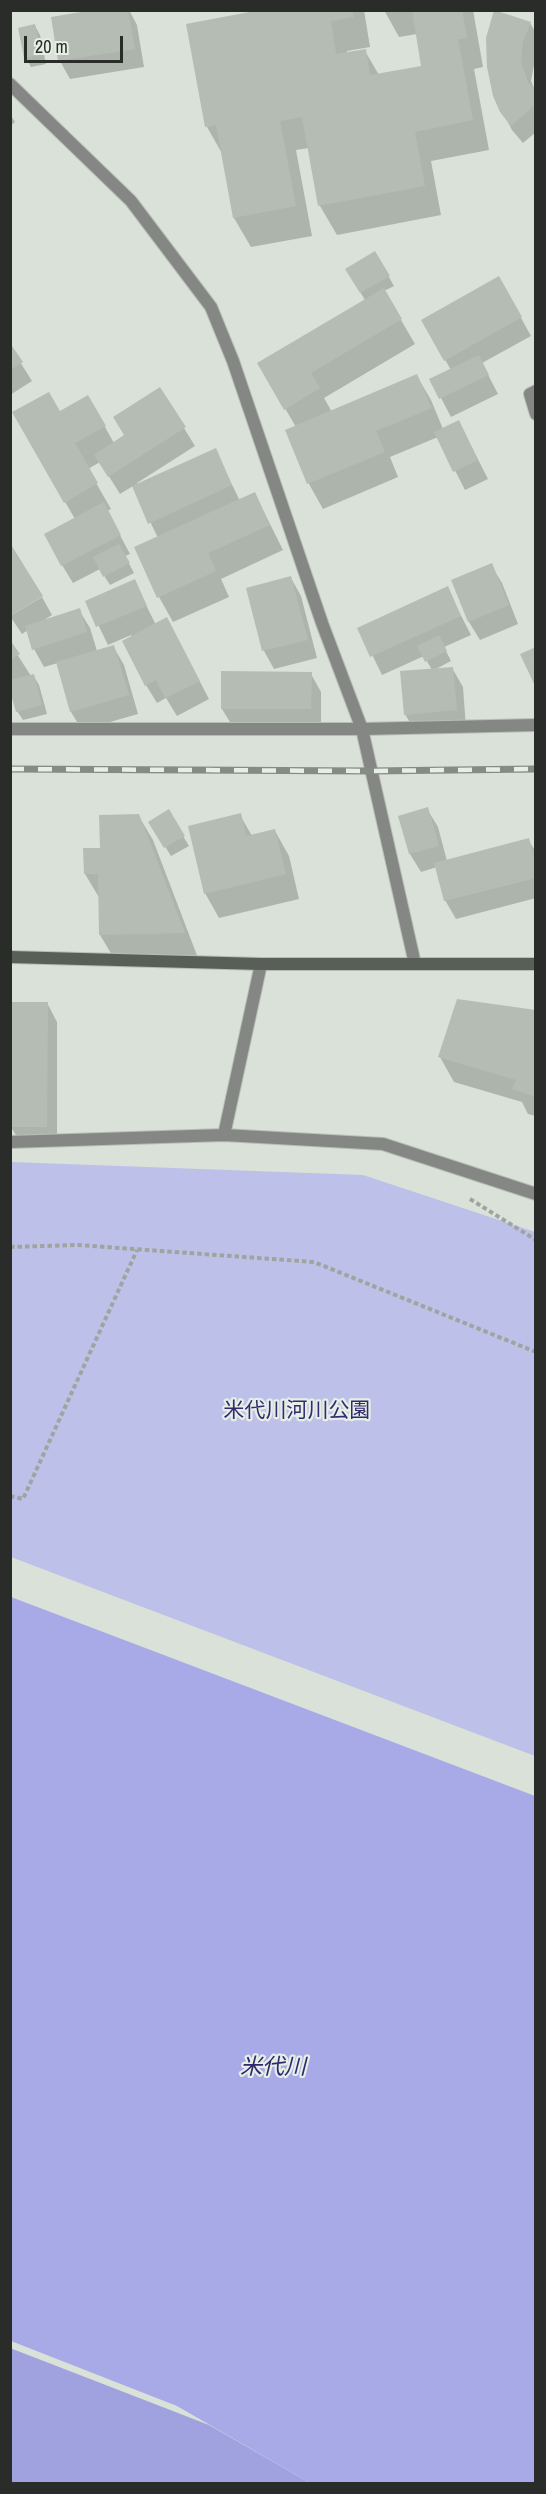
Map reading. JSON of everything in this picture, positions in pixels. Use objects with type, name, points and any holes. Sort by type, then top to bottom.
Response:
[{"type":"street","points":[[10,84],[131,201],[211,307],[233,362],[322,623],[362,729],[416,964]]},
{"type":"street","points":[[536,392],[530,394],[536,414]]},
{"type":"street","points":[[10,729],[362,729],[536,725]]},
{"type":"street","points":[[10,957],[261,964],[536,964]]},
{"type":"street","points":[[224,1136],[261,964]]},
{"type":"street","points":[[10,1142],[224,1136],[383,1144],[536,1194]]},
{"type":"path","points":[[10,1247],[78,1245],[314,1262],[536,1352]]},
{"type":"path","points":[[10,1496],[23,1499],[137,1250]]},
{"type":"green space","name":"米代川河川公園","points":[[11,1162],[363,1175],[535,1232],[535,1756],[11,1557]]},
{"type":"shaded area","points":[[10,2348],[209,2425],[310,2483],[11,2483]]},
{"type":"water","name":"米代川","points":[[11,1597],[535,1796],[535,2483],[310,2483],[177,2406],[11,2341]]},
{"type":"building","points":[[93,10],[128,10],[135,49],[58,61],[51,17]]},
{"type":"building","points":[[260,10],[352,10],[354,17],[331,21],[336,54],[366,49],[370,75],[421,66],[412,10],[462,10],[467,38],[458,39],[473,120],[415,132],[425,186],[318,206],[302,117],[280,121],[296,206],[233,218],[216,125],[205,127],[186,24]]},
{"type":"building","points":[[494,10],[531,22],[523,42],[521,62],[528,82],[536,90],[536,104],[511,126],[500,112],[493,96],[487,67],[486,38]]},
{"type":"building","points":[[35,24],[42,55],[24,58],[18,28]]},
{"type":"building","points":[[375,251],[390,276],[360,293],[345,269]]},
{"type":"building","points":[[499,276],[522,317],[444,361],[421,320]]},
{"type":"building","points":[[384,288],[402,319],[311,373],[320,388],[284,410],[257,363]]},
{"type":"building","points":[[10,343],[23,362],[10,370]]},
{"type":"building","points":[[479,355],[489,375],[439,399],[429,379]]},
{"type":"building","points":[[417,374],[432,408],[376,431],[385,452],[307,484],[285,430]]},
{"type":"building","points":[[160,387],[186,427],[108,477],[94,455],[124,435],[113,417]]},
{"type":"building","points":[[49,392],[60,411],[88,395],[106,426],[75,443],[98,483],[64,503],[12,412]]},
{"type":"building","points":[[459,420],[478,460],[453,472],[434,432]]},
{"type":"building","points":[[216,448],[232,485],[148,524],[132,486]]},
{"type":"building","points":[[255,492],[270,525],[208,553],[216,571],[157,598],[134,547]]},
{"type":"building","points":[[104,502],[121,535],[61,566],[44,534]]},
{"type":"building","points":[[10,543],[43,596],[10,616]]},
{"type":"building","points":[[119,544],[130,563],[103,577],[93,557]]},
{"type":"building","points":[[492,563],[509,605],[468,622],[451,580]]},
{"type":"building","points":[[291,576],[308,640],[262,651],[246,588]]},
{"type":"building","points":[[135,579],[147,606],[96,627],[85,601]]},
{"type":"building","points":[[448,586],[461,616],[370,657],[357,628]]},
{"type":"building","points":[[80,608],[87,632],[32,650],[25,626]]},
{"type":"building","points":[[167,617],[200,681],[165,698],[156,680],[145,686],[122,641]]},
{"type":"building","points":[[439,635],[447,651],[425,662],[417,646]]},
{"type":"building","points":[[10,640],[20,654],[10,660]]},
{"type":"building","points":[[114,645],[129,695],[70,712],[56,662]]},
{"type":"building","points":[[536,647],[536,688],[520,654]]},
{"type":"building","points":[[453,667],[457,710],[404,715],[400,671]]},
{"type":"building","points":[[221,671],[312,672],[311,709],[221,709]]},
{"type":"building","points":[[34,674],[42,705],[16,712],[10,691],[10,680]]},
{"type":"building","points":[[428,807],[439,846],[409,854],[398,816]]},
{"type":"building","points":[[169,809],[185,836],[164,848],[148,822]]},
{"type":"building","points":[[241,813],[246,836],[275,829],[286,874],[204,894],[188,826]]},
{"type":"building","points":[[139,814],[185,933],[99,935],[98,874],[84,874],[83,848],[100,848],[99,815]]},
{"type":"building","points":[[529,838],[536,863],[536,878],[444,901],[434,863]]},
{"type":"building","points":[[457,999],[536,1010],[536,1097],[512,1089],[516,1080],[438,1057]]},
{"type":"building","points":[[11,1002],[48,1002],[47,1127],[10,1127]]},
{"type":"railway","points":[[10,769],[371,771],[536,769]]}]
